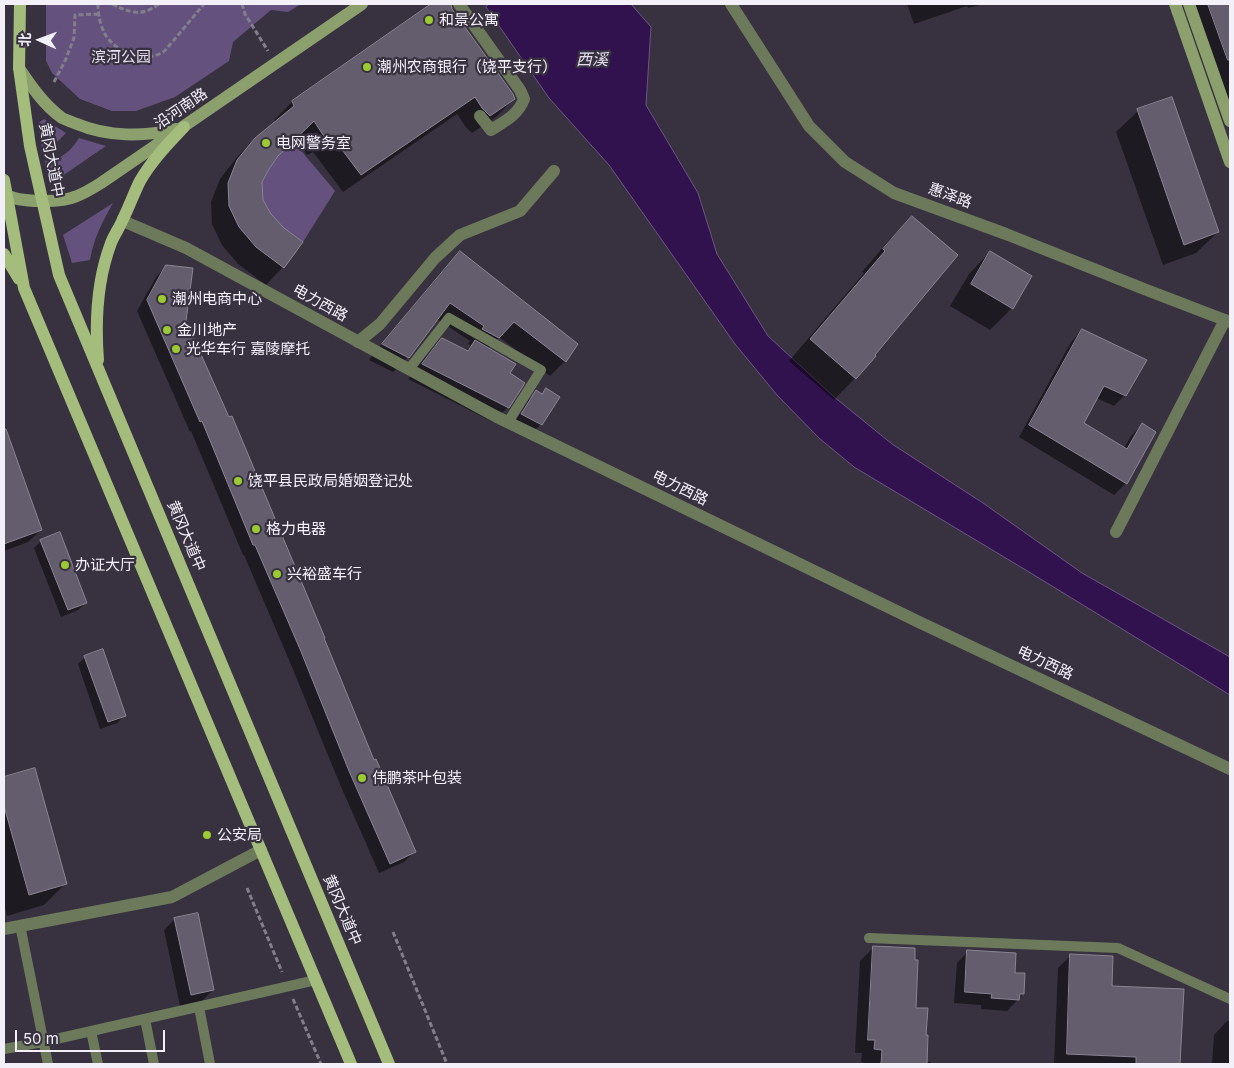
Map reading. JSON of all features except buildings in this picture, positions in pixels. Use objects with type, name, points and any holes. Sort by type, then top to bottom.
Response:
[{"type":"main road","name":"黄冈大道中","points":[[20,4],[20,68],[30,146],[59,275],[389,1064]]},
{"type":"main road","name":"沿河南路","points":[[5,195],[10,198],[42,202],[76,197],[101,183],[184,127],[362,4]]},
{"type":"main road","points":[[1176,4],[1230,162]]},
{"type":"main road","points":[[1190,4],[1230,121]]},
{"type":"main road","points":[[20,68],[31,86],[45,103],[63,118],[86,128],[135,135],[184,127]]},
{"type":"main road","points":[[100,373],[96,340],[97,307],[102,273],[111,242],[140,181],[160,152],[184,127]]},
{"type":"main road","points":[[4,180],[5,195],[24,288]]},
{"type":"main road","points":[[4,254],[24,288],[351,1064]]},
{"type":"street","points":[[459,4],[520,90],[524,99],[522,105],[512,117],[491,130],[480,116]]},
{"type":"street","name":"惠泽路","points":[[731,4],[808,126],[845,162],[894,193],[1006,234],[1228,321]]},
{"type":"street","points":[[358,342],[380,324],[435,258],[460,235],[520,211],[554,171]]},
{"type":"street","name":"电力西路","points":[[122,221],[186,248],[508,422],[922,623],[1230,768]]},
{"type":"street","points":[[1116,532],[1228,321]]},
{"type":"street","points":[[4,929],[172,897],[261,850]]},
{"type":"lane","points":[[409,369],[449,318],[541,370],[508,422]]},
{"type":"lane","points":[[20,926],[48,1064]]},
{"type":"lane","points":[[869,938],[1118,948],[1230,999]]},
{"type":"lane","points":[[4,1049],[43,1042],[316,980]]},
{"type":"lane","points":[[199,1007],[210,1064]]},
{"type":"lane","points":[[145,1019],[154,1064]]},
{"type":"lane","points":[[91,1031],[98,1064]]},
{"type":"path","points":[[98,4],[98,14],[105,35],[117,47],[130,54],[144,57],[164,51],[204,4]]},
{"type":"path","points":[[112,4],[130,12],[141,13],[159,4]]},
{"type":"path","points":[[242,4],[245,14],[276,64]]},
{"type":"path","points":[[54,82],[74,38],[75,15],[98,14]]},
{"type":"path","points":[[393,932],[447,1064]]},
{"type":"green space","name":"滨河公园","points":[[46,4],[301,4],[288,12],[271,10],[233,42],[229,61],[175,97],[136,111],[112,111],[80,99],[52,73],[46,61]]},
{"type":"green space","points":[[44,119],[66,133],[50,149],[42,148],[38,123]]},
{"type":"green space","points":[[79,138],[106,146],[49,185],[45,161],[65,154]]},
{"type":"green space","points":[[293,141],[335,191],[303,242],[284,228],[271,214],[263,200],[262,182],[278,156]]},
{"type":"green space","points":[[113,203],[96,237],[90,260],[72,263],[63,235]]},
{"type":"water","name":"西溪","points":[[489,4],[631,4],[651,27],[646,105],[698,193],[717,254],[768,336],[833,396],[892,444],[983,503],[1082,573],[1230,657],[1230,695],[854,467],[819,438],[777,395],[735,344],[609,165],[549,98],[486,7]]},
{"type":"place","name":"和景公寓","points":[[429,20]]},
{"type":"place","name":"潮州农商银行（饶平支行）","points":[[367,67]]},
{"type":"place","name":"电网警务室","points":[[266,143]]},
{"type":"place","name":"潮州电商中心","points":[[162,299]]},
{"type":"place","name":"金川地产","points":[[167,330]]},
{"type":"place","name":"光华车行 嘉陵摩托","points":[[176,349]]},
{"type":"place","name":"饶平县民政局婚姻登记处","points":[[238,481]]},
{"type":"place","name":"格力电器","points":[[256,529]]},
{"type":"place","name":"办证大厅","points":[[65,565]]},
{"type":"place","name":"兴裕盛车行","points":[[277,574]]},
{"type":"place","name":"伟鹏茶叶包装","points":[[362,778]]},
{"type":"place","name":"公安局","points":[[207,835]]}]
